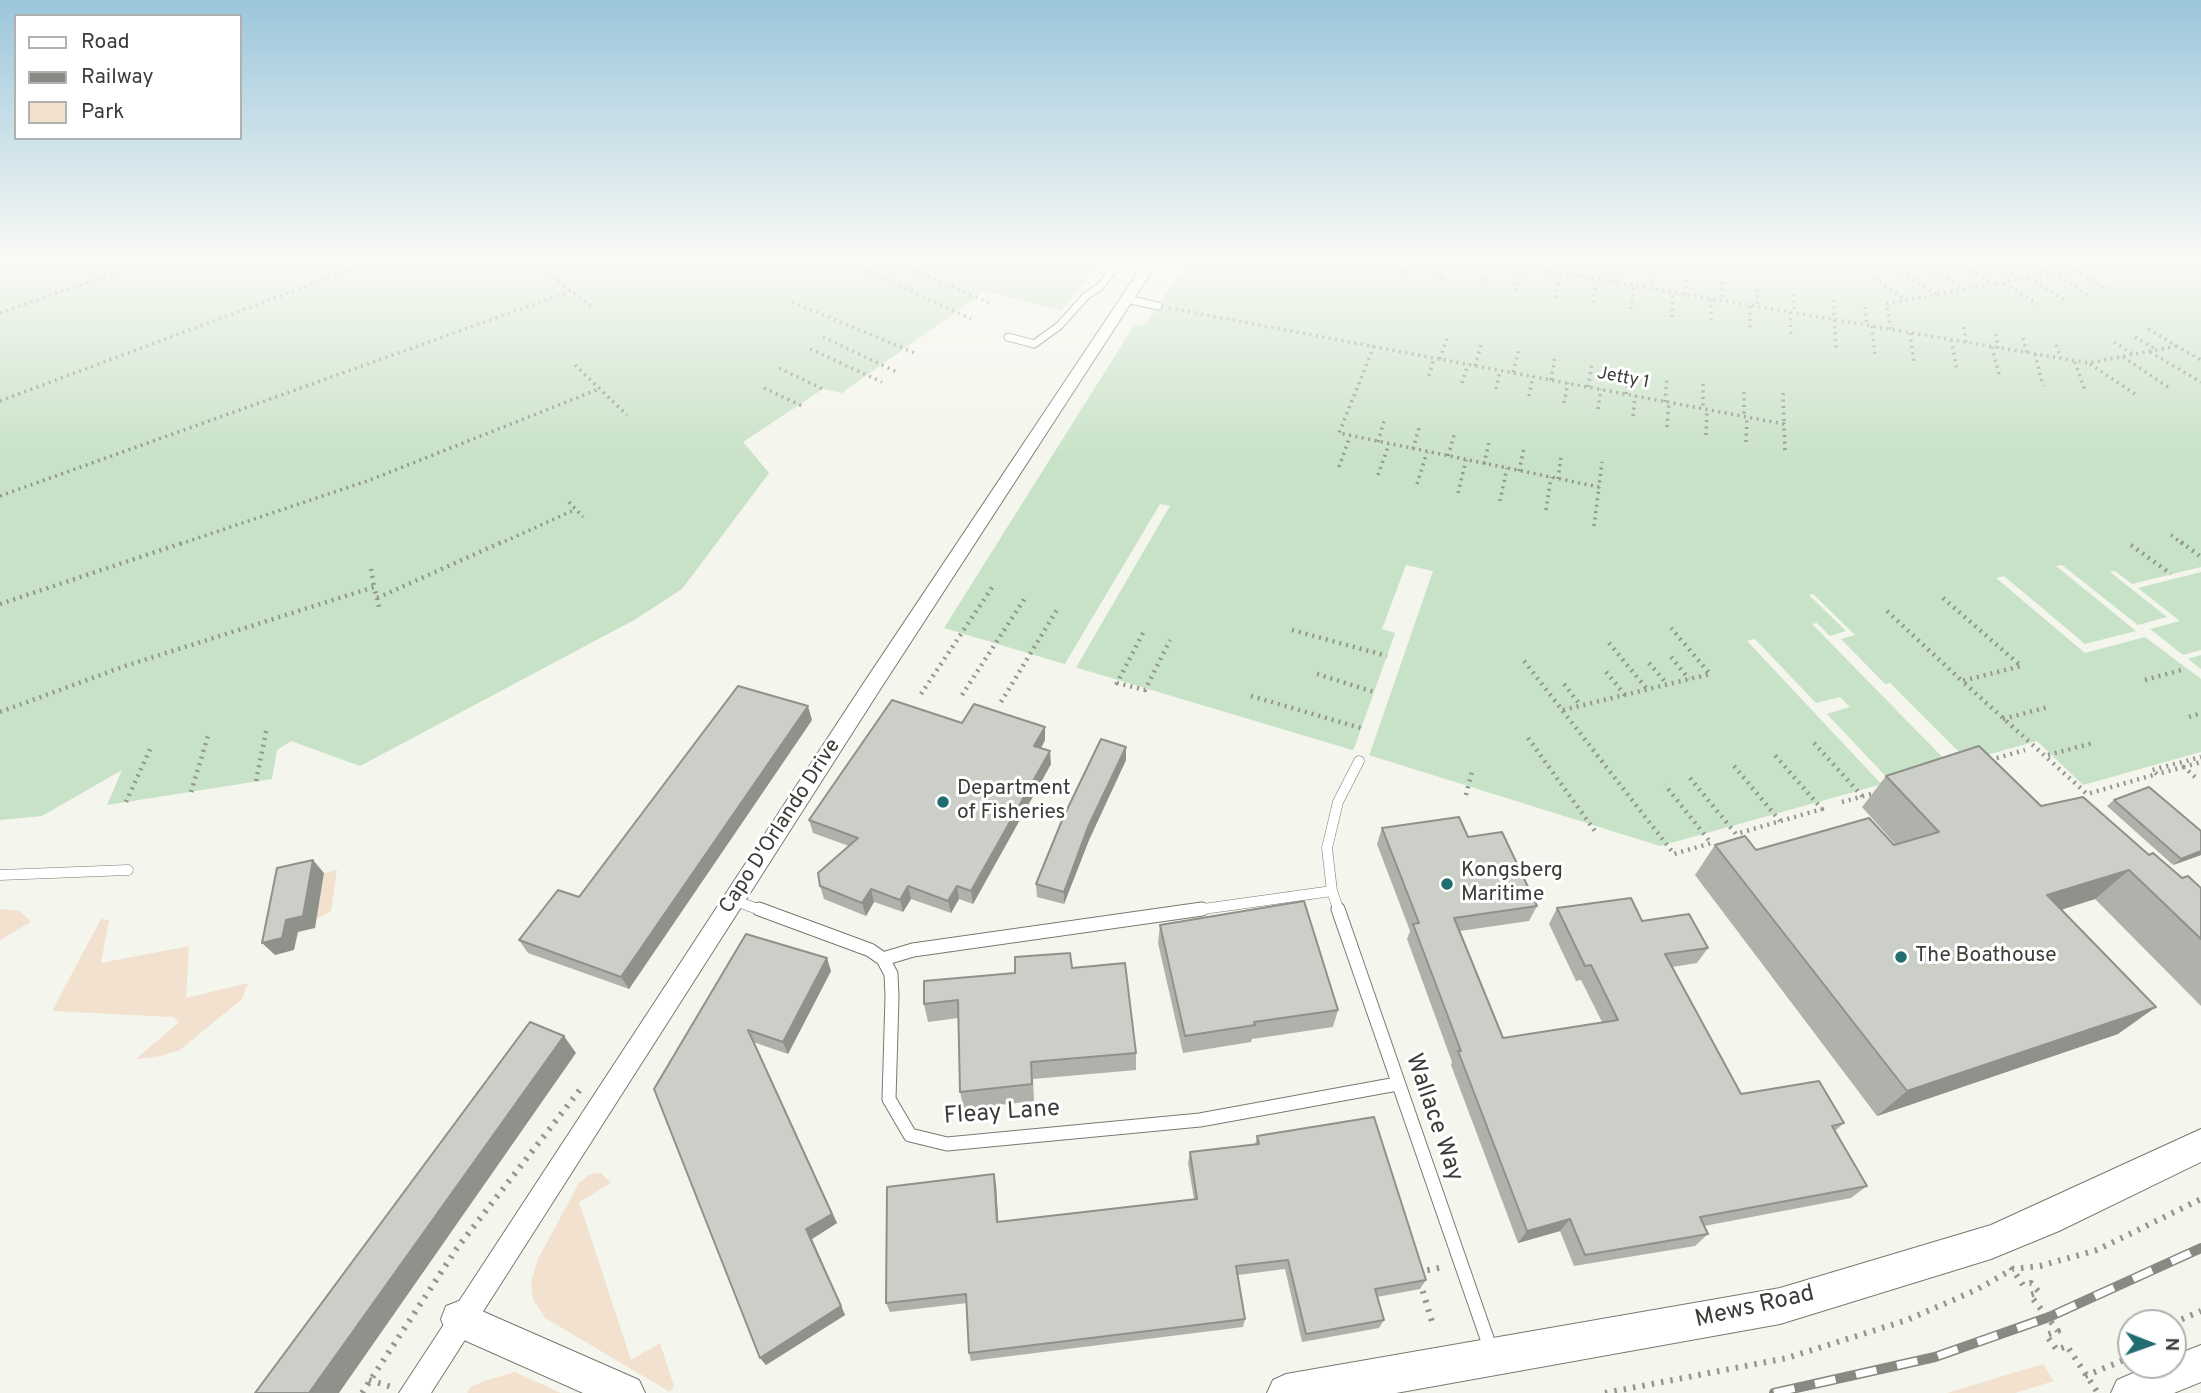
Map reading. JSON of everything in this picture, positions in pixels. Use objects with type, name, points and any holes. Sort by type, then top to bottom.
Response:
[{"type":"street","name":"Capo D'Orlando Drive","points":[[414,1393],[1107,328]]},
{"type":"street","name":"Mews Road","points":[[1286,1393],[1780,1306],[2002,1255],[2047,1219],[2201,1145]]},
{"type":"street","points":[[459,1320],[626,1393]]},
{"type":"street","points":[[2130,1393],[2201,1363]]},
{"type":"lane","points":[[1008,337],[1034,344],[1056,328]]},
{"type":"lane","name":"Wallace Way","points":[[1359,761],[1338,802],[1327,848],[1332,891],[1494,1358]]},
{"type":"lane","points":[[0,875],[128,870]]},
{"type":"lane","points":[[733,900],[870,950],[883,959],[914,950],[1332,891]]},
{"type":"lane","name":"Fleay Lane","points":[[883,959],[891,974],[892,997],[889,1099],[910,1135],[947,1144],[1200,1120],[1397,1084]]},
{"type":"path","points":[[0,401],[195,328]]},
{"type":"path","points":[[0,496],[468,328]]},
{"type":"path","points":[[855,328],[915,353]]},
{"type":"path","name":"Jetty 1","points":[[1277,328],[1784,424]]},
{"type":"path","points":[[1791,337],[1792,328]]},
{"type":"path","points":[[1835,328],[1836,348]]},
{"type":"path","points":[[1870,328],[1875,355]]},
{"type":"path","points":[[1881,328],[2089,363],[2177,346]]},
{"type":"path","points":[[1964,328],[1966,342]]},
{"type":"path","points":[[2148,329],[2201,360]]},
{"type":"path","points":[[1910,333],[1914,363]]},
{"type":"path","points":[[1996,334],[1998,348]]},
{"type":"path","points":[[1429,376],[1448,335]]},
{"type":"path","points":[[823,337],[900,373]]},
{"type":"path","points":[[2135,337],[2156,350]]},
{"type":"path","points":[[2023,338],[2027,353]]},
{"type":"path","points":[[1951,340],[1957,370]]},
{"type":"path","points":[[1475,366],[1482,342]]},
{"type":"path","points":[[2113,342],[2134,354]]},
{"type":"path","points":[[2056,345],[2061,359]]},
{"type":"path","points":[[1374,346],[1339,433],[1599,487]]},
{"type":"path","points":[[1992,347],[2000,378]]},
{"type":"path","points":[[810,349],[882,382]]},
{"type":"path","points":[[1513,373],[1519,349]]},
{"type":"path","points":[[2150,351],[2201,382]]},
{"type":"path","points":[[2035,354],[2043,386]]},
{"type":"path","points":[[1551,380],[1555,356]]},
{"type":"path","points":[[2122,357],[2171,388]]},
{"type":"path","points":[[2075,361],[2085,391]]},
{"type":"path","points":[[1588,387],[1591,363]]},
{"type":"path","points":[[2089,363],[2138,396]]},
{"type":"path","points":[[1462,383],[1468,364]]},
{"type":"path","points":[[575,365],[627,415]]},
{"type":"path","points":[[779,368],[825,390]]},
{"type":"path","points":[[1496,389],[1500,370]]},
{"type":"path","points":[[1626,394],[1629,371]]},
{"type":"path","points":[[1529,396],[1533,376]]},
{"type":"path","points":[[1667,377],[1667,427]]},
{"type":"path","points":[[1564,402],[1568,383]]},
{"type":"path","points":[[1703,384],[1706,435]]},
{"type":"path","points":[[764,388],[802,405]]},
{"type":"path","points":[[0,604],[370,480],[599,389]]},
{"type":"path","points":[[1598,409],[1601,389]]},
{"type":"path","points":[[1744,392],[1746,442]]},
{"type":"path","points":[[1783,393],[1785,452]]},
{"type":"path","points":[[1633,416],[1635,396]]},
{"type":"path","points":[[1378,442],[1384,421]]},
{"type":"path","points":[[1413,449],[1419,428]]},
{"type":"path","points":[[1448,456],[1454,435]]},
{"type":"path","points":[[1339,467],[1350,436]]},
{"type":"path","points":[[1484,464],[1489,442]]},
{"type":"path","points":[[1378,475],[1389,444]]},
{"type":"path","points":[[1519,471],[1524,448]]},
{"type":"path","points":[[1417,484],[1427,452]]},
{"type":"path","points":[[1558,479],[1561,456]]},
{"type":"path","points":[[1458,492],[1466,460]]},
{"type":"path","points":[[1594,526],[1602,462]]},
{"type":"path","points":[[1500,501],[1507,468]]},
{"type":"path","points":[[1546,510],[1551,477]]},
{"type":"path","points":[[569,502],[583,517]]},
{"type":"path","points":[[377,598],[574,510]]},
{"type":"path","points":[[2171,535],[2201,557]]},
{"type":"path","points":[[2131,545],[2171,575]]},
{"type":"path","points":[[371,569],[379,607]]},
{"type":"path","points":[[921,694],[993,586]]},
{"type":"path","points":[[0,712],[125,666],[374,587]]},
{"type":"path","points":[[962,695],[1025,598]]},
{"type":"path","points":[[1943,598],[2021,666],[1962,681]]},
{"type":"path","points":[[1001,702],[1058,608]]},
{"type":"path","points":[[1887,611],[2087,794],[2201,760]]},
{"type":"path","points":[[1563,710],[1710,674],[1671,628]]},
{"type":"path","points":[[1293,630],[1387,656]]},
{"type":"path","points":[[1143,634],[1117,683],[1145,690],[1170,640]]},
{"type":"path","points":[[1609,643],[1647,689]]},
{"type":"path","points":[[1671,657],[1689,679]]},
{"type":"path","points":[[1524,661],[1674,854],[1711,843],[1665,785]]},
{"type":"path","points":[[1649,663],[1667,684]]},
{"type":"path","points":[[2145,680],[2185,669]]},
{"type":"path","points":[[1606,672],[1625,695]]},
{"type":"path","points":[[1317,674],[1374,692]]},
{"type":"path","points":[[1564,684],[1581,706]]},
{"type":"path","points":[[1251,696],[1361,728]]},
{"type":"path","points":[[2002,719],[2048,707]]},
{"type":"path","points":[[2189,717],[2201,713]]},
{"type":"path","points":[[256,781],[267,727]]},
{"type":"path","points":[[191,792],[208,736]]},
{"type":"path","points":[[1528,737],[1595,831]]},
{"type":"path","points":[[1814,743],[1863,797]]},
{"type":"path","points":[[2047,755],[2093,743]]},
{"type":"path","points":[[127,802],[151,747]]},
{"type":"path","points":[[1985,762],[2025,750]]},
{"type":"path","points":[[1690,778],[1736,834],[1822,809],[1773,753]]},
{"type":"path","points":[[2157,774],[2152,771],[2201,760]]},
{"type":"path","points":[[1734,766],[1780,821]]},
{"type":"path","points":[[2184,767],[2196,777]]},
{"type":"path","points":[[1466,794],[1472,771]]},
{"type":"path","points":[[1842,802],[1887,790]]},
{"type":"path","points":[[362,1393],[457,1248],[586,1082]]},
{"type":"path","points":[[2002,1255],[2040,1266],[2097,1250],[2201,1199]]},
{"type":"path","points":[[2002,1255],[2023,1285],[2031,1283],[2039,1292],[2030,1295],[2058,1331],[2046,1335],[2057,1350],[2067,1346],[2098,1393]]},
{"type":"path","points":[[1605,1393],[1799,1354],[1907,1320],[1976,1290],[2002,1255]]},
{"type":"path","points":[[1433,1325],[1417,1272],[1460,1264]]},
{"type":"path","points":[[2085,1376],[2117,1363]]},
{"type":"green space","points":[[337,870],[331,911],[316,919],[324,873]]},
{"type":"green space","points":[[0,909],[20,911],[31,922],[0,940]]},
{"type":"green space","points":[[101,919],[109,920],[101,963],[189,946],[186,998],[248,983],[242,999],[180,1050],[136,1059],[179,1022],[173,1017],[52,1011]]},
{"type":"green space","points":[[601,1173],[611,1183],[579,1202],[631,1360],[660,1343],[674,1386],[670,1392],[545,1318],[533,1299],[531,1282],[538,1259],[579,1183],[590,1174]]},
{"type":"green space","points":[[2043,1364],[2054,1381],[2015,1393],[1947,1393]]},
{"type":"green space","points":[[515,1372],[561,1393],[467,1393],[471,1387],[484,1381]]},
{"type":"shaded area","points":[[0,328],[933,328],[842,393],[823,389],[743,442],[769,473],[682,589],[636,619],[360,766],[291,741],[277,750],[272,779],[107,805],[122,770],[42,816],[0,820]]},
{"type":"shaded area","points":[[1132,328],[2201,328],[2201,752],[2083,785],[2037,741],[1660,846],[1359,752],[944,628]]},
{"type":"pier","points":[[1160,504],[1170,506],[1074,671],[1063,667]]},
{"type":"pier","points":[[1406,565],[1433,571],[1368,759],[1352,754],[1395,633],[1382,629]]},
{"type":"pier","points":[[2062,565],[2138,625],[2167,617],[2110,572],[2115,571],[2132,584],[2201,567],[2201,572],[2138,588],[2180,621],[2150,629],[2183,655],[2201,650],[2201,655],[2188,659],[2201,669],[2201,679],[2145,637],[2085,653],[1996,578],[2004,576],[2085,644],[2136,631],[2056,566]]},
{"type":"pier","points":[[1813,594],[1855,635],[1841,639],[1885,684],[1890,683],[1971,764],[1954,769],[1812,624],[1817,623],[1830,636],[1846,631],[1809,595]]},
{"type":"pier","points":[[1755,639],[1816,703],[1840,697],[1850,707],[1827,714],[1894,785],[1885,788],[1747,641]]},
{"type":"building","points":[[738,686],[808,706],[621,977],[519,940],[558,890],[579,897]]},
{"type":"building","points":[[892,700],[962,723],[974,704],[1045,727],[1034,746],[1050,751],[971,891],[957,886],[948,901],[908,886],[900,900],[871,889],[862,903],[820,886],[818,873],[858,838],[809,820]]},
{"type":"building","points":[[1101,739],[1126,747],[1088,827],[1064,892],[1036,884],[1063,818]]},
{"type":"building","points":[[1979,746],[2041,806],[2083,797],[2149,855],[2153,853],[2182,878],[2188,876],[2201,888],[2201,939],[2129,870],[2047,895],[2156,1007],[1907,1091],[1715,845],[1745,836],[1756,850],[1869,818],[1894,845],[1939,832],[1886,776]]},
{"type":"building","points":[[2149,787],[2201,831],[2201,851],[2181,859],[2114,800]]},
{"type":"building","points":[[1459,817],[1468,837],[1502,832],[1537,906],[1454,918],[1503,1038],[1618,1020],[1591,965],[1585,966],[1557,908],[1631,898],[1642,921],[1689,914],[1708,948],[1665,954],[1741,1094],[1819,1081],[1844,1123],[1832,1126],[1867,1186],[1700,1217],[1708,1234],[1585,1255],[1570,1219],[1527,1231],[1458,1051],[1461,1051],[1413,924],[1419,923],[1382,828]]},
{"type":"building","points":[[313,860],[303,916],[286,920],[282,938],[262,943],[277,868]]},
{"type":"building","points":[[1304,901],[1338,1010],[1254,1022],[1255,1025],[1185,1036],[1160,925]]},
{"type":"building","points":[[746,934],[827,958],[783,1042],[748,1030],[832,1214],[806,1229],[841,1306],[760,1358],[654,1089]]},
{"type":"building","points":[[1070,953],[1072,968],[1125,963],[1136,1053],[1031,1062],[1032,1084],[960,1092],[958,1000],[924,1004],[924,981],[1015,973],[1015,957]]},
{"type":"building","points":[[530,1022],[564,1036],[309,1393],[255,1393]]},
{"type":"building","points":[[1374,1117],[1426,1280],[1375,1289],[1384,1320],[1306,1334],[1288,1260],[1236,1266],[1245,1319],[969,1353],[966,1294],[886,1303],[887,1187],[994,1174],[997,1222],[1197,1199],[1190,1152],[1259,1144],[1257,1136]]},
{"type":"railway","points":[[1774,1393],[1935,1357],[2049,1317],[2201,1248]]},
{"type":"place","name":"Department of Fisheries","points":[[943,802]]},
{"type":"place","name":"Kongsberg Maritime","points":[[1447,884]]},
{"type":"place","name":"The Boathouse","points":[[1901,957]]}]
